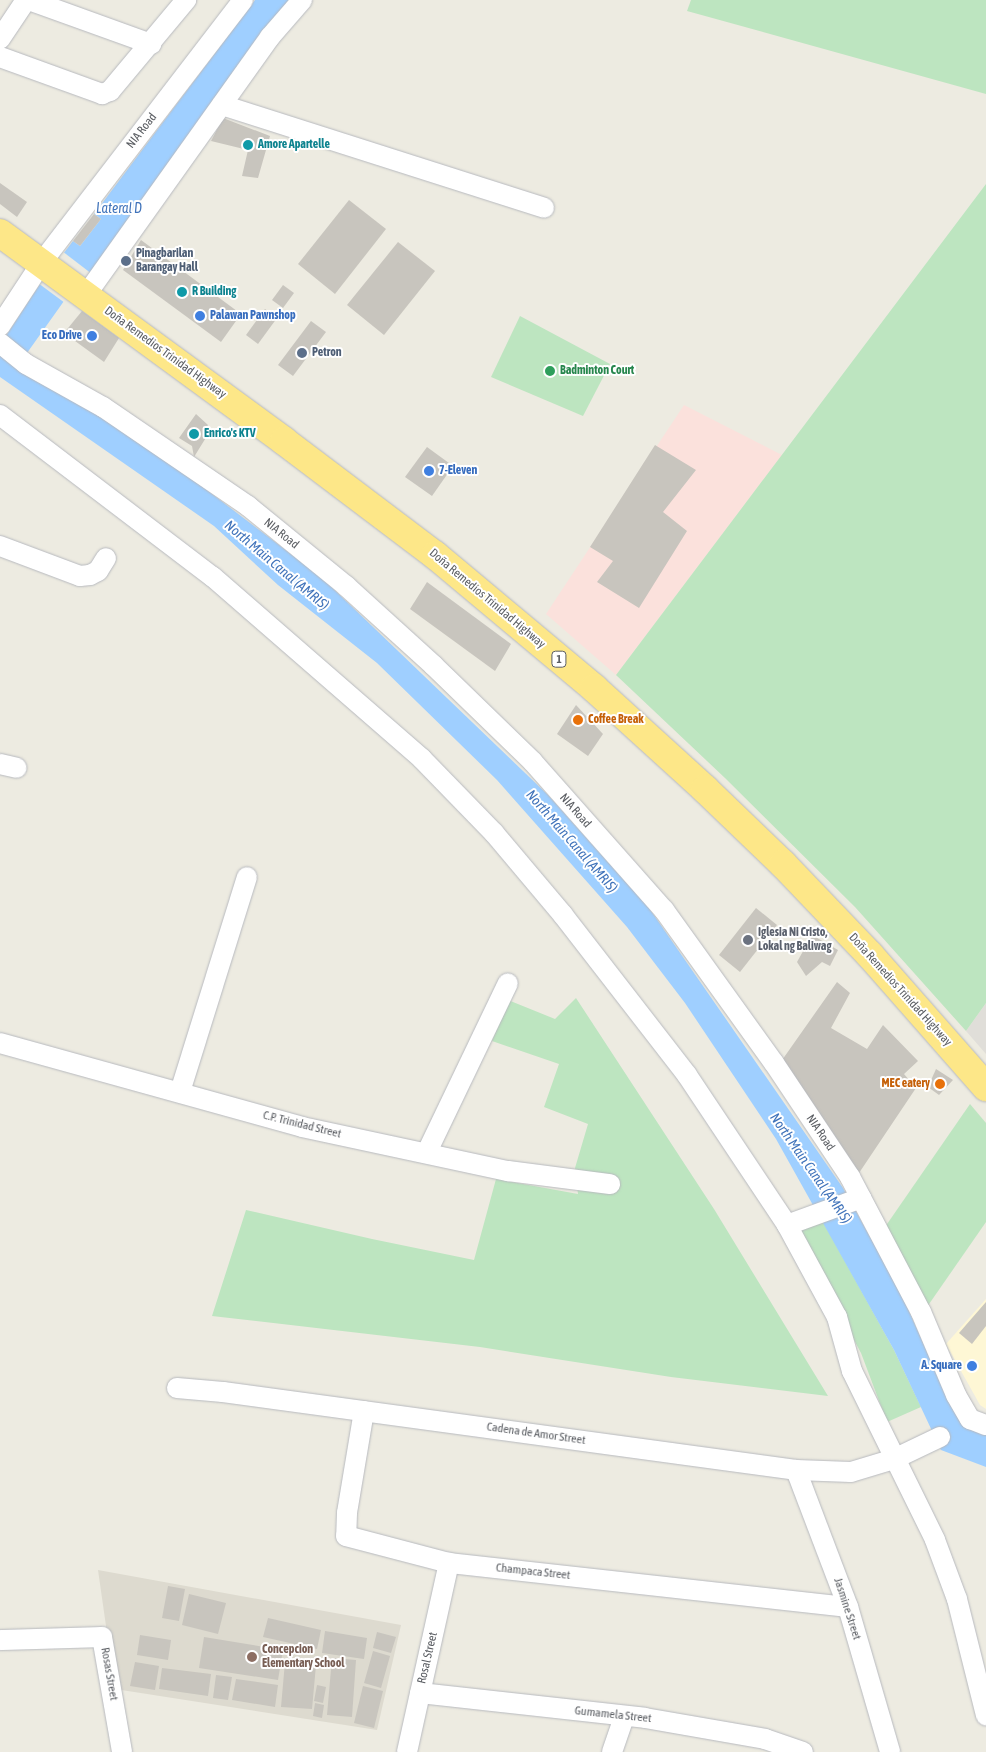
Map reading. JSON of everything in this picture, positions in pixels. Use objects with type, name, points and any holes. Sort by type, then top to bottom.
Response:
[{"type":"highway","name":"Doña Remedios Trinidad Highway","points":[[0,232],[284,441],[434,555],[594,688],[705,789],[783,864],[870,955],[986,1087]]},
{"type":"street","points":[[0,39],[28,0],[151,44]]},
{"type":"street","points":[[0,57],[102,94],[110,91],[186,0]]},
{"type":"street","name":"NIA Road","points":[[0,326],[243,0]]},
{"type":"street","points":[[83,292],[222,105],[270,37],[302,0]]},
{"type":"street","points":[[222,105],[544,208]]},
{"type":"street","name":"NIA Road","points":[[0,343],[26,364],[103,407],[248,506],[346,586],[433,665],[532,762],[664,910],[774,1063],[850,1177],[856,1200],[921,1312],[956,1395],[970,1419],[986,1425]]},
{"type":"street","points":[[0,415],[213,577],[422,759],[494,833],[563,915],[688,1075],[786,1225],[837,1317],[852,1371],[935,1540],[957,1599],[986,1715]]},
{"type":"street","points":[[0,546],[80,576],[90,575],[98,571],[106,558]]},
{"type":"street","points":[[180,1092],[248,876]]},
{"type":"street","points":[[427,1152],[508,983]]},
{"type":"street","name":"C.P. Trinidad Street","points":[[0,1043],[302,1126],[508,1171],[610,1184]]},
{"type":"street","points":[[786,1225],[856,1200]]},
{"type":"street","name":"Cadena de Amor Street","points":[[177,1388],[364,1411],[796,1470],[851,1472],[894,1459],[940,1437]]},
{"type":"street","name":"Champaca Street","points":[[364,1411],[347,1513],[346,1536],[449,1563],[848,1607]]},
{"type":"street","name":"Jasmine Street","points":[[796,1470],[848,1607],[890,1752]]},
{"type":"street","name":"Rosal Street","points":[[407,1752],[449,1563]]},
{"type":"street","name":"Rosas Street","points":[[0,1640],[102,1637],[125,1752]]},
{"type":"street","name":"Gumamela Street","points":[[420,1693],[645,1718],[765,1739],[803,1752]]},
{"type":"street","points":[[612,1752],[624,1717]]},
{"type":"shaded area","points":[[684,405],[782,455],[616,675],[546,614]]},
{"type":"shaded area","points":[[986,1003],[986,1054],[966,1031]]},
{"type":"shaded area","name":"A. Square","points":[[986,1299],[986,1409],[980,1405],[946,1344]]},
{"type":"shaded area","name":"Concepcion Elementary School","points":[[98,1570],[401,1625],[377,1730],[115,1689]]},
{"type":"green space","points":[[691,0],[986,0],[986,94],[687,11]]},
{"type":"green space","points":[[986,184],[986,1003],[966,1031],[855,907],[725,778],[616,675]]},
{"type":"green space","name":"Badminton Court","points":[[520,316],[610,364],[583,416],[491,377]]},
{"type":"green space","points":[[576,998],[714,1209],[828,1396],[671,1377],[480,1347],[212,1316],[246,1210],[474,1260],[496,1179],[578,1194],[575,1168],[588,1124],[544,1107],[559,1064],[492,1041],[508,1000],[555,1019]]},
{"type":"green space","points":[[970,1104],[986,1123],[986,1222],[927,1307],[885,1227]]},
{"type":"green space","points":[[821,1218],[894,1350],[921,1407],[887,1422],[861,1353],[795,1229]]},
{"type":"water","name":"North Main Canal (AMRIS)","points":[[255,0],[293,0],[100,263],[69,294],[27,353],[321,577],[548,795],[649,908],[843,1188],[900,1291],[945,1392],[962,1422],[986,1435],[986,1467],[941,1450],[894,1350],[776,1139],[685,1003],[627,927],[497,780],[377,663],[278,585],[214,526],[0,377],[0,345],[40,284],[73,241],[80,246],[101,219],[94,214]]},
{"type":"pier","points":[[62,251],[92,274],[65,303],[38,283]]},
{"type":"building","name":"Amore Apartelle","points":[[223,118],[270,136],[258,178],[242,176],[248,150],[211,141]]},
{"type":"building","points":[[0,183],[27,202],[17,217],[0,204]]},
{"type":"building","points":[[349,200],[386,229],[335,294],[298,264]]},
{"type":"building","points":[[94,214],[101,219],[80,246],[73,241]]},
{"type":"building","name":"R Building","points":[[141,240],[241,314],[221,342],[123,270]]},
{"type":"building","points":[[398,242],[435,271],[384,335],[347,305]]},
{"type":"building","points":[[283,285],[294,293],[283,308],[272,300]]},
{"type":"building","points":[[265,309],[277,318],[258,344],[246,335]]},
{"type":"building","name":"Eco Drive","points":[[82,311],[119,338],[104,362],[64,333]]},
{"type":"building","points":[[311,321],[326,332],[293,376],[278,365]]},
{"type":"building","name":"Enrico's KTV","points":[[196,414],[208,425],[204,431],[207,436],[194,457],[192,446],[179,438]]},
{"type":"building","points":[[655,445],[696,470],[663,512],[687,531],[639,608],[597,582],[613,561],[590,547]]},
{"type":"building","name":"7-Eleven","points":[[427,447],[453,466],[432,496],[405,477]]},
{"type":"building","points":[[427,582],[511,644],[495,671],[410,609]]},
{"type":"building","name":"Coffee Break","points":[[576,705],[603,734],[588,756],[557,734]]},
{"type":"building","name":"Iglesia Ni Cristo, Lokal ng Baliwag","points":[[756,908],[777,925],[740,972],[719,955]]},
{"type":"building","points":[[812,935],[838,950],[830,966],[822,962],[806,976],[797,962]]},
{"type":"building","points":[[837,982],[850,993],[831,1028],[867,1049],[883,1025],[918,1061],[904,1074],[916,1088],[859,1173],[780,1063]]},
{"type":"building","name":"MEC eatery","points":[[936,1069],[953,1080],[939,1095],[928,1087]]},
{"type":"building","points":[[986,1302],[986,1326],[972,1344],[959,1333]]},
{"type":"building","points":[[168,1586],[185,1589],[179,1621],[162,1618]]},
{"type":"building","points":[[189,1594],[226,1603],[218,1634],[182,1625]]},
{"type":"building","points":[[268,1618],[321,1630],[317,1649],[263,1637]]},
{"type":"building","points":[[325,1631],[367,1638],[364,1659],[322,1653]]},
{"type":"building","points":[[377,1632],[396,1637],[391,1653],[373,1648]]},
{"type":"building","points":[[140,1635],[171,1640],[168,1660],[137,1655]]},
{"type":"building","points":[[204,1637],[283,1650],[278,1680],[199,1668]]},
{"type":"building","points":[[373,1651],[390,1656],[381,1688],[364,1683]]},
{"type":"building","points":[[332,1658],[356,1660],[352,1717],[327,1715]]},
{"type":"building","points":[[135,1662],[159,1666],[155,1690],[130,1686]]},
{"type":"building","points":[[285,1662],[316,1665],[312,1709],[281,1707]]},
{"type":"building","points":[[162,1668],[211,1674],[208,1696],[159,1689]]},
{"type":"building","points":[[216,1675],[232,1677],[228,1700],[213,1698]]},
{"type":"building","points":[[236,1679],[278,1685],[275,1707],[232,1700]]},
{"type":"building","points":[[317,1685],[326,1687],[323,1703],[314,1701]]},
{"type":"building","points":[[363,1686],[383,1691],[374,1728],[354,1723]]},
{"type":"building","points":[[315,1703],[324,1705],[322,1718],[313,1716]]},
{"type":"place","name":"Amore Apartelle","points":[[248,145]]},
{"type":"place","name":"Pinagbarilan Barangay Hall","points":[[126,261]]},
{"type":"place","name":"R Building","points":[[182,292]]},
{"type":"place","name":"Palawan Pawnshop","points":[[200,316]]},
{"type":"place","name":"Eco Drive","points":[[92,336]]},
{"type":"place","name":"Petron","points":[[302,353]]},
{"type":"place","name":"Badminton Court","points":[[550,371]]},
{"type":"place","name":"Enrico's KTV","points":[[194,434]]},
{"type":"place","name":"7-Eleven","points":[[429,471]]},
{"type":"place","name":"Coffee Break","points":[[578,720]]},
{"type":"place","name":"Iglesia Ni Cristo, Lokal ng Baliwag","points":[[748,940]]},
{"type":"place","name":"MEC eatery","points":[[940,1084]]},
{"type":"place","name":"A. Square","points":[[972,1366]]},
{"type":"place","name":"Concepcion Elementary School","points":[[252,1657]]},
{"type":"water label","name":"Lateral D","points":[[119,208]]}]
